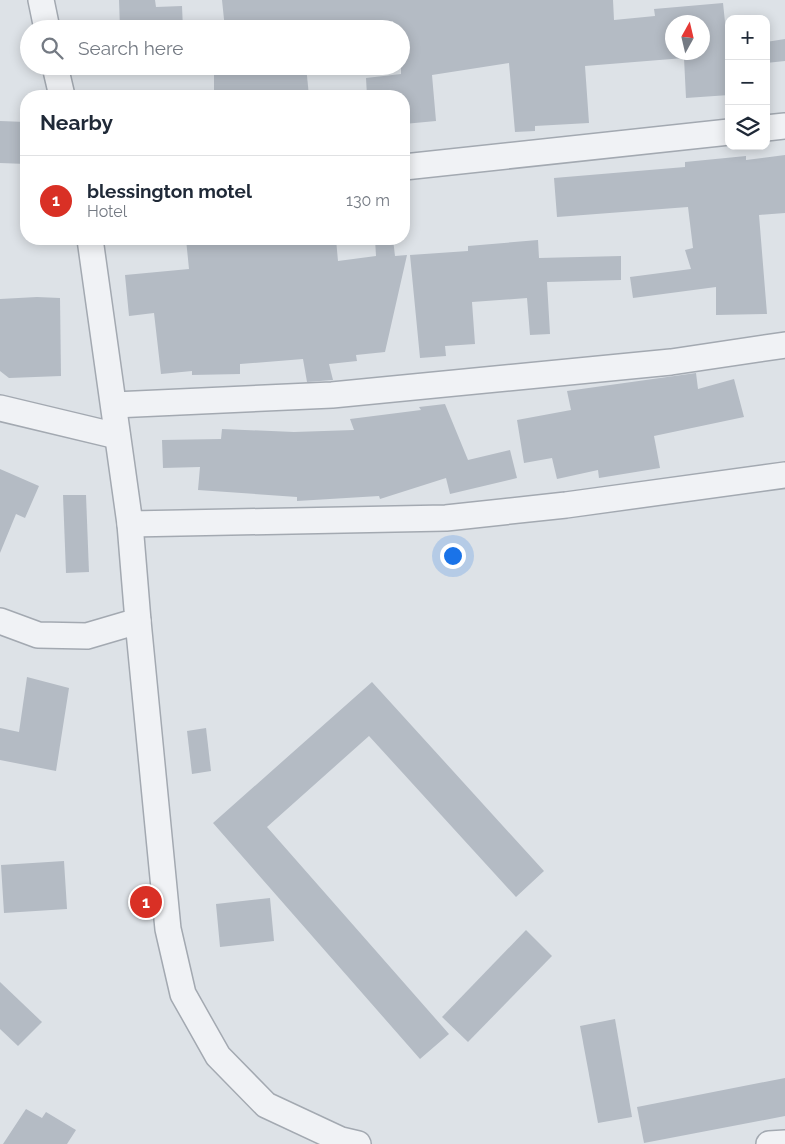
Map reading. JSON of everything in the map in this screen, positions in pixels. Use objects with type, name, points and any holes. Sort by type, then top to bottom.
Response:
[{"type":"street","points":[[40,0],[45,20]]},
{"type":"street","points":[[57,75],[61,90]]},
{"type":"street","points":[[770,128],[785,126]]},
{"type":"street","points":[[410,165],[725,132]]},
{"type":"street","points":[[91,245],[130,524],[168,929],[183,994],[218,1056],[266,1105],[341,1140],[358,1144]]},
{"type":"street","points":[[114,405],[332,395],[671,362],[785,345]]},
{"type":"street","points":[[0,408],[117,436]]},
{"type":"street","points":[[130,524],[446,518],[566,505],[785,475]]},
{"type":"street","points":[[0,621],[38,635],[87,636],[138,621]]},
{"type":"street","points":[[769,1144],[785,1143]]},
{"type":"building","points":[[119,0],[155,0],[156,7],[182,6],[183,20],[120,20]]},
{"type":"building","points":[[222,0],[613,0],[614,20],[655,16],[654,9],[723,3],[725,22],[725,95],[686,98],[684,60],[710,60],[710,15],[665,15],[665,60],[585,66],[589,123],[535,126],[535,131],[515,132],[509,63],[432,75],[436,121],[410,123],[410,90],[367,90],[366,78],[410,75],[410,20],[224,20]]},
{"type":"building","points":[[785,39],[785,61],[770,63],[770,41]]},
{"type":"building","points":[[214,75],[307,75],[308,90],[214,90]]},
{"type":"building","points":[[0,121],[20,122],[20,164],[0,163]]},
{"type":"building","points":[[785,155],[785,213],[759,215],[767,314],[716,315],[716,287],[633,298],[630,277],[691,269],[685,250],[693,248],[688,207],[557,217],[554,178],[685,167],[685,162],[746,156],[746,160]]},
{"type":"building","points":[[538,240],[539,258],[621,256],[621,280],[547,282],[550,334],[530,335],[527,298],[472,302],[475,344],[445,346],[446,356],[420,358],[410,255],[468,251],[468,246]]},
{"type":"building","points":[[187,245],[337,245],[338,261],[376,256],[375,245],[394,245],[395,256],[407,255],[385,352],[356,355],[357,361],[329,364],[333,380],[307,382],[303,359],[240,364],[240,374],[192,375],[192,371],[161,374],[154,313],[129,316],[125,275],[189,269]]},
{"type":"building","points":[[60,298],[61,376],[9,378],[0,371],[0,299]]},
{"type":"building","points":[[696,373],[698,389],[734,379],[744,417],[654,436],[660,468],[599,478],[598,470],[557,479],[552,458],[524,463],[517,420],[571,410],[567,391]]},
{"type":"building","points":[[445,404],[468,460],[510,450],[517,478],[450,494],[446,478],[380,499],[379,496],[297,501],[297,497],[198,490],[200,467],[163,468],[162,440],[221,439],[222,429],[294,432],[354,430],[350,419],[421,410],[419,407]]},
{"type":"building","points":[[0,469],[39,486],[25,518],[16,514],[0,553]]},
{"type":"building","points":[[63,495],[86,495],[89,572],[66,573]]},
{"type":"building","points":[[27,677],[69,688],[56,771],[0,760],[0,728],[19,732]]},
{"type":"building","points":[[372,682],[544,871],[516,897],[369,736],[267,827],[449,1034],[420,1059],[213,823]]},
{"type":"building","points":[[206,728],[211,771],[192,774],[187,731]]},
{"type":"building","points":[[64,861],[67,909],[4,913],[1,865]]},
{"type":"building","points":[[270,898],[274,941],[220,947],[216,904]]},
{"type":"building","points":[[526,930],[552,956],[468,1042],[442,1017]]},
{"type":"building","points":[[0,982],[42,1022],[18,1046],[0,1029]]},
{"type":"building","points":[[615,1019],[632,1117],[598,1123],[580,1026]]},
{"type":"building","points":[[785,1078],[785,1116],[644,1143],[637,1107]]},
{"type":"building","points":[[26,1109],[42,1118],[46,1112],[76,1130],[67,1144],[3,1144]]},
{"type":"place","name":"blessington motel","points":[[146,902]]}]
